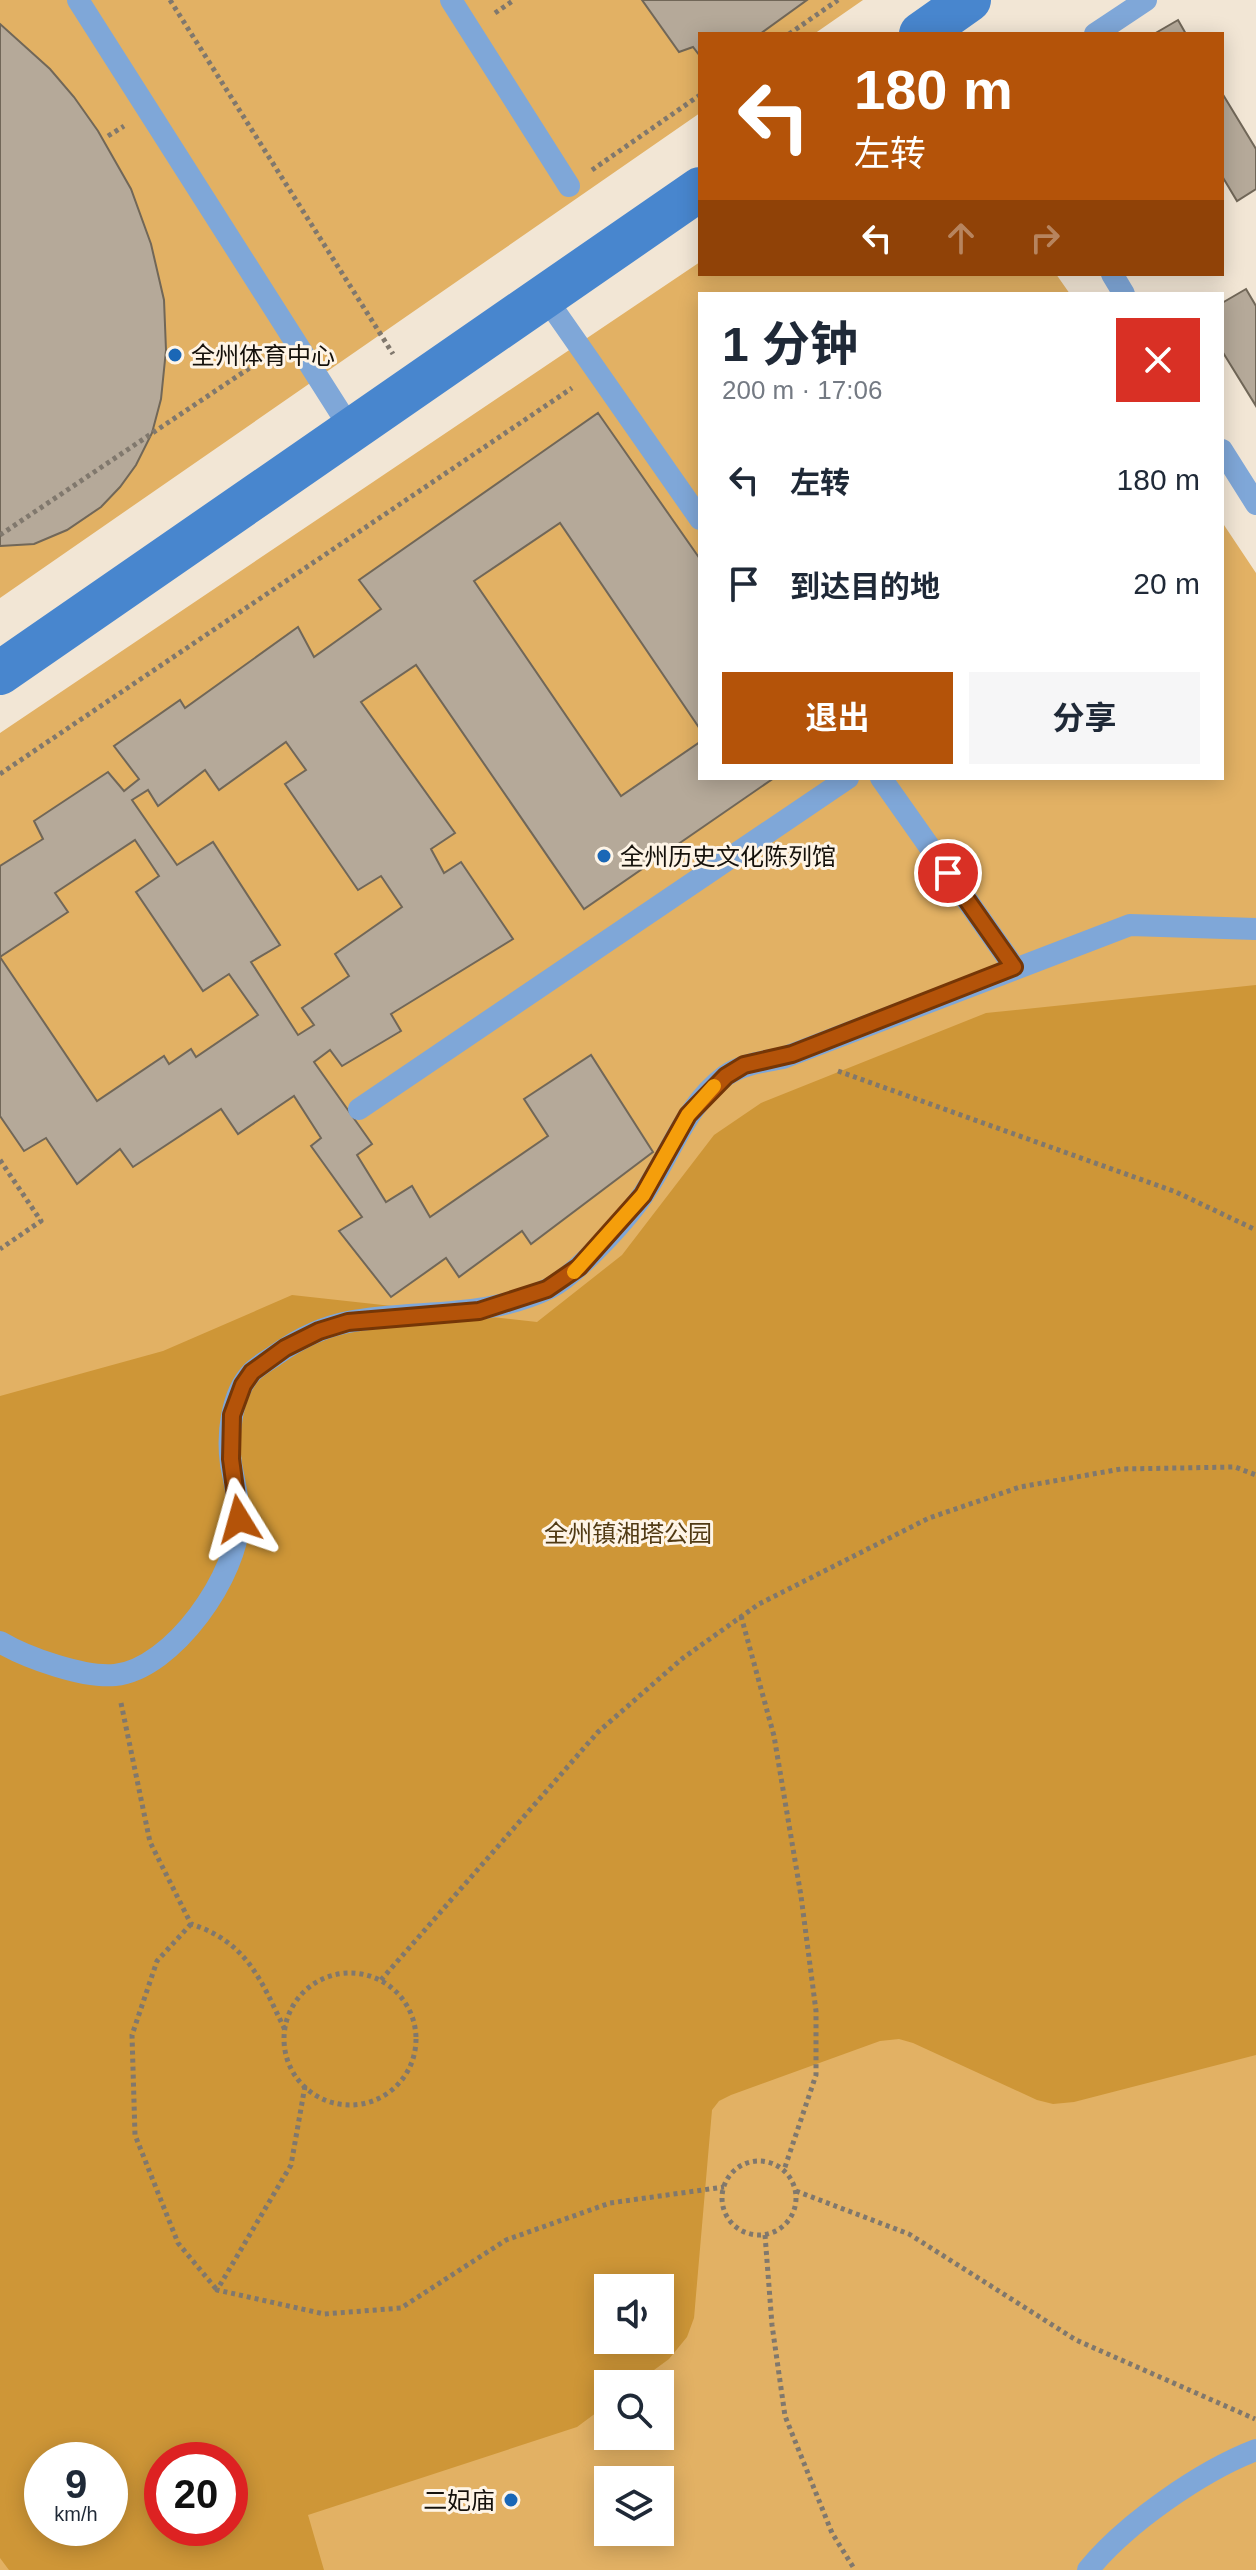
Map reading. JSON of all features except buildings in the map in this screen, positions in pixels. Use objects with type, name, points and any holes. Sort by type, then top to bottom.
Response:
[{"type":"main road","points":[[0,673],[698,190]]},
{"type":"lane","points":[[78,0],[352,431]]},
{"type":"lane","points":[[451,0],[569,186]]},
{"type":"lane","points":[[1098,32],[1146,0]]},
{"type":"lane","points":[[545,297],[698,516]]},
{"type":"lane","points":[[1224,453],[1256,504]]},
{"type":"lane","points":[[359,1109],[845,780]]},
{"type":"lane","points":[[882,780],[1014,967]]},
{"type":"lane","points":[[0,1642],[63,1669],[115,1675],[144,1664],[172,1646],[198,1617],[223,1578],[232,1552],[239,1519],[231,1459],[232,1415],[243,1385],[252,1372],[285,1348],[319,1331],[348,1322],[479,1311],[547,1289],[564,1279],[579,1267],[643,1195],[688,1115],[708,1092],[744,1065],[792,1054],[1130,925],[1256,929]]},
{"type":"lane","points":[[1088,2570],[1129,2529],[1189,2486],[1256,2450]]},
{"type":"path","points":[[170,0],[415,388]]},
{"type":"path","points":[[792,32],[838,0]]},
{"type":"path","points":[[569,186],[698,96]]},
{"type":"path","points":[[0,535],[294,339]]},
{"type":"path","points":[[0,774],[597,372]]},
{"type":"path","points":[[792,1054],[1176,1192],[1256,1230]]},
{"type":"path","points":[[0,1160],[41,1221],[0,1249]]},
{"type":"path","points":[[381,1980],[598,1732],[683,1658],[759,1604],[929,1518],[1020,1487],[1121,1469],[1235,1467],[1256,1475]]},
{"type":"path","points":[[741,1616],[774,1736],[801,1896],[816,2011],[816,2075],[784,2170]]},
{"type":"path","points":[[115,1675],[150,1842],[191,1924],[223,1936],[242,1953],[265,1988],[285,2030]]},
{"type":"path","points":[[191,1924],[157,1961],[132,2035],[135,2135],[178,2243],[217,2290],[324,2314],[401,2308],[506,2240],[610,2203],[724,2187]]},
{"type":"path","points":[[347,1973],[360,1973],[381,1980],[399,1994],[411,2013],[414,2056],[405,2075],[382,2097],[362,2104],[332,2102],[305,2086],[288,2059],[285,2030],[288,2016],[299,1997],[316,1982],[347,1973]]},
{"type":"path","points":[[217,2290],[291,2165],[305,2086]]},
{"type":"path","points":[[749,2162],[774,2164],[784,2170],[796,2191],[793,2215],[775,2232],[765,2235],[740,2230],[730,2222],[724,2211],[724,2187],[729,2176],[749,2162]]},
{"type":"path","points":[[796,2191],[909,2234],[1076,2340],[1256,2419]]},
{"type":"path","points":[[765,2235],[772,2325],[785,2416],[832,2533],[855,2570]]},
{"type":"green space","name":"全州体育中心","points":[[0,0],[863,0],[817,32],[698,32],[698,114],[0,598]]},
{"type":"green space","name":"全州镇湘塔公园","points":[[698,263],[698,276],[1057,276],[1069,292],[698,292],[698,780],[1224,780],[1224,525],[1256,573],[1256,2570],[0,2570],[0,733]]},
{"type":"green space","points":[[1256,985],[1256,2055],[1074,2102],[1053,2104],[1037,2100],[899,2039],[880,2041],[731,2095],[719,2101],[712,2110],[694,2318],[687,2337],[674,2353],[674,2274],[594,2274],[594,2354],[673,2354],[654,2370],[594,2370],[594,2414],[577,2427],[308,2515],[324,2570],[9,2570],[0,2558],[0,1396],[163,1351],[292,1295],[537,1322],[622,1255],[714,1135],[761,1103],[986,1013]]},
{"type":"slow traffic","points":[[574,1272],[643,1195],[688,1115],[714,1086]]},
{"type":"place","name":"全州体育中心","points":[[175,355]]},
{"type":"place","name":"全州历史文化陈列馆","points":[[604,856]]},
{"type":"place","name":"二妃庙","points":[[511,2500]]},
{"type":"route","points":[[239,1519],[231,1459],[232,1415],[243,1385],[252,1372],[285,1348],[319,1331],[348,1322],[479,1311],[547,1289],[579,1267],[643,1195],[688,1115],[726,1076],[744,1065],[783,1058],[1014,967],[948,873]]}]
